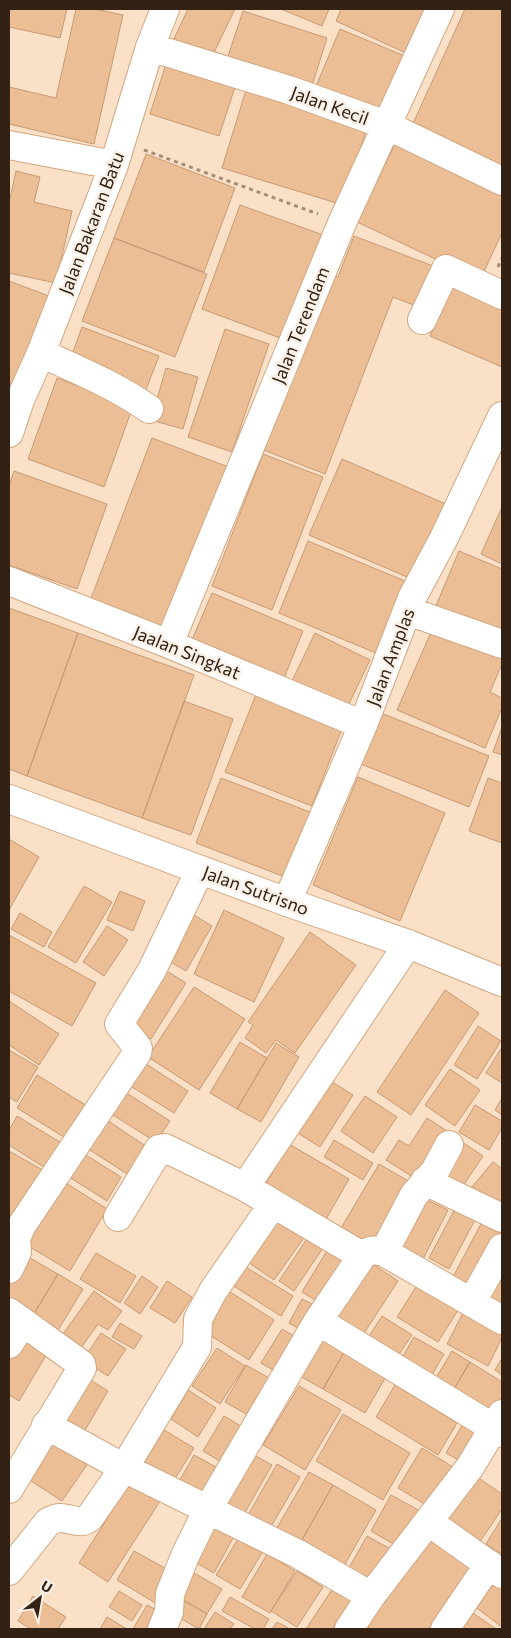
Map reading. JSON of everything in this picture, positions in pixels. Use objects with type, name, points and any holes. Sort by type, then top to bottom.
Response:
[{"type":"street","name":"Jalan Bakaran Batu","points":[[9,433],[15,398],[41,353],[118,153],[150,47],[165,9]]},
{"type":"street","name":"Jalan Terendam","points":[[169,644],[342,223],[440,9]]},
{"type":"street","name":"Jalan Kecil","points":[[150,47],[289,90],[386,125],[502,181]]},
{"type":"street","points":[[9,145],[118,153]]},
{"type":"street","points":[[422,320],[446,269],[502,295]]},
{"type":"street","points":[[41,353],[103,381],[149,408]]},
{"type":"street","name":"Jalan Amplas","points":[[287,902],[363,725],[408,611],[502,416]]},
{"type":"street","name":"Jaalan Singkat","points":[[9,581],[169,644],[363,725]]},
{"type":"street","points":[[408,611],[502,644]]},
{"type":"street","name":"Jalan Sutrisno","points":[[9,799],[287,902],[408,944],[502,982]]},
{"type":"street","points":[[9,1269],[17,1252],[16,1238],[22,1225],[137,1053],[138,1048],[119,1024],[152,970],[200,870]]},
{"type":"street","points":[[245,1187],[408,944]]},
{"type":"street","points":[[162,1629],[169,1612],[170,1594],[185,1556],[208,1509],[318,1321],[373,1254],[425,1181],[435,1171],[449,1145]]},
{"type":"street","points":[[118,1217],[162,1147],[472,1302],[502,1320]]},
{"type":"street","points":[[425,1181],[502,1218]]},
{"type":"street","points":[[9,1570],[48,1522],[57,1518],[86,1521],[124,1468],[197,1347],[198,1319],[213,1291],[274,1204]]},
{"type":"street","points":[[472,1302],[502,1248]]},
{"type":"street","points":[[318,1321],[500,1425],[348,1629]]},
{"type":"street","points":[[9,1489],[80,1371],[81,1364],[13,1326]]},
{"type":"street","points":[[46,1425],[124,1468],[298,1554],[371,1596]]},
{"type":"street","points":[[429,1522],[496,1569],[446,1629]]},
{"type":"path","points":[[118,153],[342,223]]},
{"type":"building","points":[[9,9],[67,9],[60,38],[9,27]]},
{"type":"building","points":[[76,9],[95,9],[123,15],[94,144],[9,124],[9,87],[56,98]]},
{"type":"building","points":[[188,9],[235,9],[209,63],[171,45]]},
{"type":"building","points":[[281,9],[329,9],[322,26]]},
{"type":"building","points":[[341,9],[426,9],[406,53],[336,21]]},
{"type":"building","points":[[465,9],[502,9],[502,170],[411,128]]},
{"type":"building","points":[[243,11],[327,38],[310,92],[225,65]]},
{"type":"building","points":[[340,29],[407,57],[382,119],[314,91]]},
{"type":"building","points":[[167,61],[236,84],[219,136],[150,114]]},
{"type":"building","points":[[246,90],[367,127],[343,205],[222,168]]},
{"type":"building","points":[[398,138],[502,187],[502,233],[480,280],[357,222]]},
{"type":"building","points":[[146,154],[235,188],[204,272],[114,238]]},
{"type":"building","points":[[16,171],[40,177],[34,202],[72,211],[56,283],[9,273],[9,203]]},
{"type":"building","points":[[240,205],[326,236],[288,341],[202,309]]},
{"type":"building","points":[[354,236],[441,269],[426,310],[393,297],[325,474],[261,449],[329,273],[338,277]]},
{"type":"building","points":[[114,238],[207,274],[175,357],[82,321]]},
{"type":"building","points":[[454,280],[502,301],[502,367],[430,336]]},
{"type":"building","points":[[9,281],[49,296],[16,385],[9,383]]},
{"type":"building","points":[[82,327],[159,356],[145,392],[69,363]]},
{"type":"building","points":[[225,329],[269,344],[232,452],[188,437]]},
{"type":"building","points":[[166,368],[198,377],[183,429],[151,420]]},
{"type":"building","points":[[57,378],[133,406],[104,487],[28,459]]},
{"type":"building","points":[[152,438],[231,468],[170,631],[90,601]]},
{"type":"building","points":[[263,454],[323,477],[272,610],[212,586]]},
{"type":"building","points":[[342,459],[446,504],[414,580],[309,535]]},
{"type":"building","points":[[14,471],[107,504],[77,589],[9,565],[9,486]]},
{"type":"building","points":[[502,507],[502,564],[481,554]]},
{"type":"building","points":[[308,541],[410,583],[381,655],[279,613]]},
{"type":"building","points":[[459,551],[502,569],[502,636],[435,608]]},
{"type":"building","points":[[212,593],[303,631],[284,678],[192,640]]},
{"type":"building","points":[[9,608],[78,633],[27,776],[9,769]]},
{"type":"building","points":[[435,623],[502,652],[502,664],[490,692],[502,698],[502,708],[485,748],[397,710]]},
{"type":"building","points":[[78,633],[194,675],[142,818],[27,776]]},
{"type":"building","points":[[315,633],[370,660],[347,708],[292,681]]},
{"type":"building","points":[[257,692],[343,726],[312,806],[225,772]]},
{"type":"building","points":[[184,701],[233,719],[191,835],[142,818]]},
{"type":"building","points":[[381,713],[489,756],[469,807],[361,764]]},
{"type":"building","points":[[502,727],[502,755],[493,752]]},
{"type":"building","points":[[358,777],[445,813],[400,921],[313,885]]},
{"type":"building","points":[[221,778],[310,812],[285,877],[196,843]]},
{"type":"building","points":[[488,778],[502,783],[502,843],[469,831]]},
{"type":"building","points":[[9,839],[39,857],[9,910]]},
{"type":"building","points":[[84,886],[112,902],[76,963],[48,947]]},
{"type":"building","points":[[120,891],[145,901],[133,931],[107,920]]},
{"type":"building","points":[[224,910],[284,938],[254,1002],[194,974]]},
{"type":"building","points":[[189,912],[212,926],[186,971],[162,957]]},
{"type":"building","points":[[20,913],[52,932],[44,947],[11,929]]},
{"type":"building","points":[[107,926],[128,940],[104,976],[83,962]]},
{"type":"building","points":[[310,932],[356,965],[295,1053],[276,1040],[266,1053],[245,1038],[253,1025],[248,1022]]},
{"type":"building","points":[[9,935],[96,983],[72,1026],[9,991]]},
{"type":"building","points":[[165,970],[186,983],[151,1039],[130,1026]]},
{"type":"building","points":[[194,987],[245,1019],[199,1090],[148,1057]]},
{"type":"building","points":[[445,990],[479,1013],[411,1115],[377,1092]]},
{"type":"building","points":[[9,1001],[59,1034],[39,1065],[9,1045]]},
{"type":"building","points":[[478,1026],[501,1041],[477,1079],[454,1065]]},
{"type":"building","points":[[240,1042],[267,1058],[237,1109],[210,1093]]},
{"type":"building","points":[[276,1043],[299,1057],[261,1122],[237,1109]]},
{"type":"building","points":[[502,1047],[502,1083],[486,1073]]},
{"type":"building","points":[[9,1050],[38,1067],[17,1102],[9,1097]]},
{"type":"building","points":[[143,1062],[188,1091],[174,1113],[129,1085]]},
{"type":"building","points":[[450,1069],[480,1090],[455,1126],[425,1105]]},
{"type":"building","points":[[37,1075],[92,1109],[72,1142],[17,1108]]},
{"type":"building","points":[[329,1080],[353,1095],[320,1147],[296,1132]]},
{"type":"building","points":[[122,1090],[170,1121],[156,1142],[108,1112]]},
{"type":"building","points":[[365,1096],[397,1117],[373,1153],[341,1131]]},
{"type":"building","points":[[502,1098],[502,1115],[495,1110]]},
{"type":"building","points":[[475,1105],[502,1121],[502,1128],[489,1150],[459,1132]]},
{"type":"building","points":[[17,1116],[63,1144],[47,1169],[9,1145],[9,1130]]},
{"type":"building","points":[[104,1118],[150,1149],[132,1177],[85,1147]]},
{"type":"building","points":[[427,1118],[450,1133],[419,1181],[386,1160],[399,1140],[409,1146]]},
{"type":"building","points":[[334,1140],[373,1163],[363,1180],[324,1157]]},
{"type":"building","points":[[462,1142],[483,1156],[461,1189],[440,1175]]},
{"type":"building","points":[[289,1144],[349,1179],[325,1221],[264,1187]]},
{"type":"building","points":[[9,1151],[48,1173],[9,1234]]},
{"type":"building","points":[[81,1152],[121,1177],[107,1201],[66,1175]]},
{"type":"building","points":[[493,1162],[502,1169],[502,1214],[471,1188]]},
{"type":"building","points":[[379,1164],[412,1183],[374,1247],[341,1228]]},
{"type":"building","points":[[58,1178],[107,1209],[70,1271],[20,1241]]},
{"type":"building","points":[[419,1196],[448,1210],[422,1261],[393,1246]]},
{"type":"building","points":[[457,1205],[477,1216],[449,1269],[429,1258]]},
{"type":"building","points":[[279,1217],[306,1235],[274,1280],[248,1262]]},
{"type":"building","points":[[483,1220],[502,1231],[473,1287],[453,1277]]},
{"type":"building","points":[[312,1231],[327,1242],[294,1291],[279,1281]]},
{"type":"building","points":[[331,1244],[354,1258],[325,1306],[302,1292]]},
{"type":"building","points":[[96,1253],[136,1276],[120,1303],[80,1279]]},
{"type":"building","points":[[23,1254],[58,1274],[32,1317],[9,1303],[9,1278]]},
{"type":"building","points":[[502,1261],[502,1313],[480,1299]]},
{"type":"building","points":[[370,1262],[398,1281],[359,1341],[330,1322]]},
{"type":"building","points":[[244,1266],[293,1296],[281,1316],[232,1285]]},
{"type":"building","points":[[58,1274],[83,1289],[57,1332],[32,1317]]},
{"type":"building","points":[[142,1276],[158,1287],[140,1314],[124,1303]]},
{"type":"building","points":[[167,1281],[192,1297],[175,1323],[150,1308]]},
{"type":"building","points":[[419,1282],[460,1307],[438,1342],[397,1317]]},
{"type":"building","points":[[227,1290],[274,1320],[249,1360],[202,1330]]},
{"type":"building","points":[[94,1291],[122,1311],[108,1330],[98,1324],[78,1352],[60,1338]]},
{"type":"building","points":[[302,1299],[320,1308],[306,1333],[289,1323]]},
{"type":"building","points":[[466,1307],[502,1326],[502,1338],[488,1366],[447,1344]]},
{"type":"building","points":[[382,1316],[412,1335],[393,1363],[364,1344]]},
{"type":"building","points":[[120,1323],[142,1336],[134,1349],[112,1337]]},
{"type":"building","points":[[282,1329],[299,1339],[278,1373],[261,1363]]},
{"type":"building","points":[[101,1333],[126,1349],[108,1376],[83,1360]]},
{"type":"building","points":[[322,1333],[347,1347],[323,1389],[298,1375]]},
{"type":"building","points":[[19,1335],[48,1352],[19,1401],[9,1395],[9,1353]]},
{"type":"building","points":[[414,1337],[444,1354],[428,1382],[398,1365]]},
{"type":"building","points":[[217,1348],[245,1366],[220,1404],[192,1386]]},
{"type":"building","points":[[346,1349],[388,1373],[365,1413],[323,1389]]},
{"type":"building","points":[[452,1351],[470,1362],[451,1394],[433,1383]]},
{"type":"building","points":[[502,1358],[502,1375],[495,1370]]},
{"type":"building","points":[[470,1362],[502,1382],[502,1400],[491,1418],[451,1394]]},
{"type":"building","points":[[246,1365],[274,1381],[253,1418],[225,1402]]},
{"type":"building","points":[[87,1378],[108,1391],[84,1432],[62,1419]]},
{"type":"building","points":[[395,1385],[457,1423],[438,1455],[376,1417]]},
{"type":"building","points":[[299,1386],[341,1410],[305,1470],[263,1445]]},
{"type":"building","points":[[188,1390],[216,1408],[198,1437],[171,1419]]},
{"type":"building","points":[[343,1414],[410,1453],[383,1500],[316,1461]]},
{"type":"building","points":[[224,1416],[249,1431],[228,1466],[203,1451]]},
{"type":"building","points":[[467,1417],[489,1430],[469,1466],[446,1453]]},
{"type":"building","points":[[164,1430],[194,1448],[173,1482],[143,1464]]},
{"type":"building","points":[[56,1436],[91,1459],[62,1501],[28,1479]]},
{"type":"building","points":[[422,1448],[458,1470],[433,1509],[398,1488]]},
{"type":"building","points":[[250,1453],[272,1465],[243,1516],[221,1503]]},
{"type":"building","points":[[194,1455],[225,1472],[207,1504],[176,1487]]},
{"type":"building","points":[[277,1464],[300,1477],[269,1530],[247,1517]]},
{"type":"building","points":[[309,1472],[333,1485],[298,1547],[274,1533]]},
{"type":"building","points":[[471,1473],[502,1494],[502,1509],[477,1546],[439,1521]]},
{"type":"building","points":[[134,1476],[164,1495],[108,1582],[79,1563]]},
{"type":"building","points":[[333,1485],[376,1510],[341,1571],[298,1547]]},
{"type":"building","points":[[391,1495],[422,1512],[402,1549],[371,1531]]},
{"type":"building","points":[[216,1518],[238,1529],[214,1573],[193,1561]]},
{"type":"building","points":[[502,1518],[502,1554],[486,1544]]},
{"type":"building","points":[[430,1528],[479,1561],[432,1629],[371,1629],[363,1623]]},
{"type":"building","points":[[241,1534],[265,1548],[240,1589],[216,1575]]},
{"type":"building","points":[[367,1536],[396,1552],[375,1589],[346,1573]]},
{"type":"building","points":[[134,1551],[174,1573],[157,1604],[117,1580]]},
{"type":"building","points":[[267,1554],[295,1571],[270,1613],[242,1597]]},
{"type":"building","points":[[297,1571],[323,1587],[297,1627],[271,1611]]},
{"type":"building","points":[[194,1573],[222,1589],[207,1614],[180,1598]]},
{"type":"building","points":[[492,1573],[502,1580],[502,1627],[470,1603]]},
{"type":"building","points":[[335,1585],[362,1603],[345,1629],[306,1629]]},
{"type":"building","points":[[119,1591],[142,1605],[132,1621],[109,1607]]},
{"type":"building","points":[[33,1596],[66,1617],[58,1629],[31,1629],[18,1621]]},
{"type":"building","points":[[230,1597],[269,1619],[263,1629],[255,1629],[222,1611]]},
{"type":"building","points":[[180,1598],[207,1614],[199,1629],[171,1613]]},
{"type":"building","points":[[147,1605],[164,1614],[156,1629],[133,1629]]},
{"type":"building","points":[[470,1611],[496,1629],[457,1629]]},
{"type":"building","points":[[215,1612],[234,1624],[230,1629],[204,1629]]},
{"type":"building","points":[[107,1617],[127,1629],[100,1629]]},
{"type":"building","points":[[277,1622],[290,1629],[272,1629]]}]
